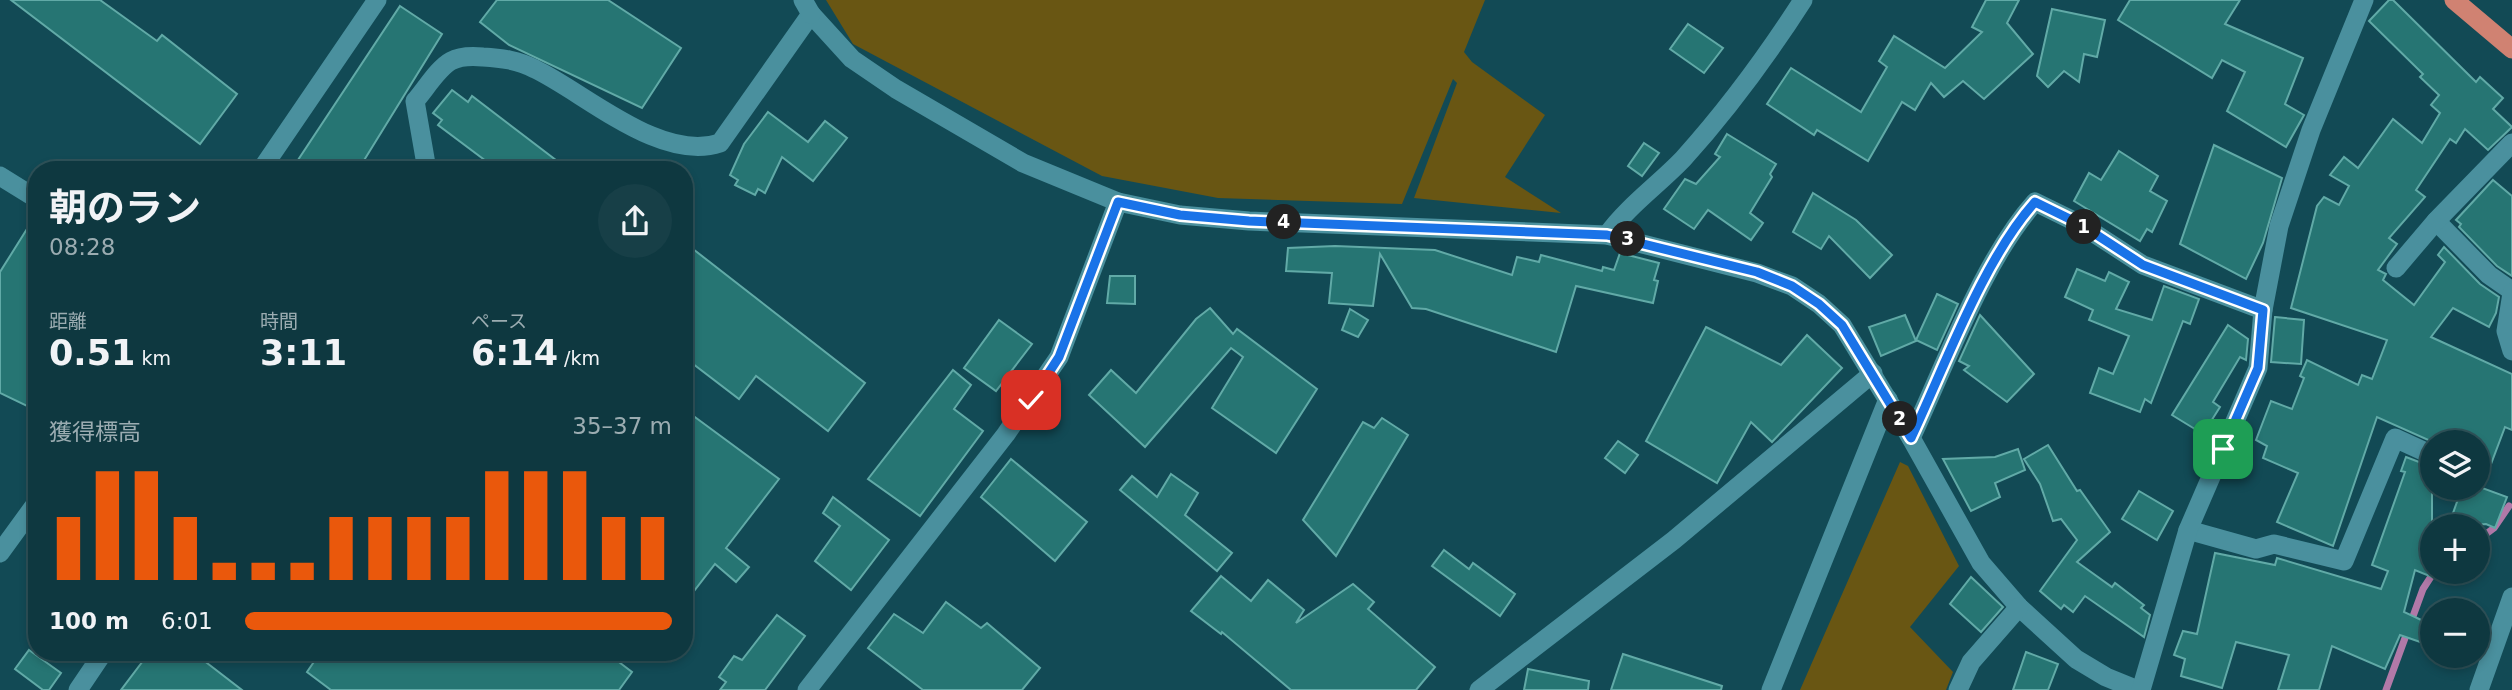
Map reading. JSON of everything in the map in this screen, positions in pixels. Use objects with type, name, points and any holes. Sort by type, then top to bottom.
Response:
[{"type":"highway","points":[[2454,0],[2512,49]]},
{"type":"street","points":[[267,161],[377,0]]},
{"type":"street","points":[[1607,235],[1619,218],[1690,150],[1765,59],[1803,0]]},
{"type":"street","points":[[425,161],[415,101],[450,61],[469,56],[508,59],[534,68],[626,124],[678,145],[705,148],[720,143],[807,7],[852,59],[896,89],[1023,163],[1118,202],[1180,215],[1249,221],[1607,235],[1757,272],[1792,286],[1819,304],[1842,325],[1911,438],[1981,563],[2019,607],[2076,659],[2106,677],[2139,690],[2188,530],[2258,368],[2263,310],[2279,226],[2311,130],[2364,0]]},
{"type":"street","points":[[2396,268],[2435,221],[2512,143]]},
{"type":"street","points":[[0,176],[28,193]]},
{"type":"street","points":[[807,690],[1019,417],[1059,357],[1118,202]]},
{"type":"street","points":[[1911,438],[1989,271],[2018,221],[2035,202],[2080,224],[2143,265],[2263,310]]},
{"type":"street","points":[[2435,221],[2489,275],[2512,292],[2506,331],[2512,351]]},
{"type":"street","points":[[1479,690],[1674,540],[1873,373]]},
{"type":"street","points":[[1771,690],[1888,399]]},
{"type":"street","points":[[2188,530],[2256,549],[2274,544],[2344,561],[2395,438],[2420,449]]},
{"type":"street","points":[[0,553],[28,514]]},
{"type":"street","points":[[2479,690],[2512,597]]},
{"type":"street","points":[[1958,690],[1971,662],[2019,607]]},
{"type":"street","points":[[78,690],[98,661]]},
{"type":"shaded area","points":[[826,0],[1485,0],[1464,52],[1472,62],[1545,115],[1505,177],[1561,213],[1414,198],[1457,83],[1453,79],[1402,204],[1218,198],[1102,176],[853,44]]},
{"type":"shaded area","points":[[1900,462],[1908,466],[1959,566],[1910,627],[1953,672],[1946,690],[1800,690]]},
{"type":"building","points":[[11,0],[100,0],[157,41],[162,35],[237,94],[200,144]]},
{"type":"building","points":[[497,0],[608,0],[681,48],[642,108],[509,45],[480,22]]},
{"type":"building","points":[[1986,0],[2019,0],[2007,23],[2033,54],[1984,99],[1963,81],[1944,97],[1931,83],[1915,110],[1902,102],[1868,161],[1817,130],[1814,135],[1767,104],[1791,68],[1861,112],[1887,67],[1879,61],[1894,36],[1945,68],[1982,32],[1972,27]]},
{"type":"building","points":[[2130,0],[2240,0],[2225,24],[2303,58],[2285,104],[2304,115],[2286,147],[2227,111],[2245,72],[2222,60],[2212,78],[2118,20]]},
{"type":"building","points":[[2389,0],[2393,0],[2476,82],[2480,77],[2503,98],[2493,109],[2512,127],[2488,150],[2465,129],[2456,143],[2450,139],[2416,190],[2425,197],[2389,238],[2397,244],[2378,270],[2386,274],[2383,280],[2414,305],[2445,262],[2438,255],[2444,247],[2480,284],[2499,297],[2496,313],[2489,327],[2453,308],[2431,337],[2512,374],[2512,430],[2505,427],[2490,467],[2490,430],[2420,430],[2420,436],[2377,417],[2333,546],[2277,522],[2298,473],[2263,458],[2267,446],[2256,440],[2271,401],[2292,409],[2304,378],[2300,376],[2307,360],[2358,385],[2362,375],[2372,379],[2387,340],[2291,308],[2317,206],[2324,197],[2339,205],[2349,186],[2330,175],[2344,157],[2358,168],[2393,119],[2422,143],[2440,113],[2431,105],[2439,95],[2420,77],[2423,74],[2369,21]]},
{"type":"building","points":[[400,6],[442,34],[364,161],[297,161]]},
{"type":"building","points":[[2052,9],[2105,20],[2097,57],[2084,54],[2079,82],[2064,71],[2048,87],[2037,76]]},
{"type":"building","points":[[1688,24],[1723,48],[1704,73],[1670,49]]},
{"type":"building","points":[[452,90],[468,102],[472,96],[557,161],[486,161],[438,125],[442,120],[433,113]]},
{"type":"building","points":[[768,112],[808,142],[825,121],[847,138],[813,181],[782,157],[765,193],[758,189],[755,195],[735,185],[738,180],[730,175],[744,144]]},
{"type":"building","points":[[1727,134],[1776,164],[1770,174],[1772,177],[1750,213],[1763,223],[1751,240],[1708,210],[1694,229],[1664,209],[1685,179],[1696,184],[1720,157],[1715,154]]},
{"type":"building","points":[[1644,143],[1659,153],[1642,176],[1628,166]]},
{"type":"building","points":[[2214,145],[2282,178],[2263,243],[2246,279],[2180,244]]},
{"type":"building","points":[[2119,151],[2158,176],[2150,191],[2167,201],[2152,232],[2147,229],[2140,241],[2074,201],[2089,173],[2101,180]]},
{"type":"building","points":[[2493,180],[2512,196],[2512,276],[2497,266],[2459,227],[2461,224],[2456,220]]},
{"type":"building","points":[[1813,193],[1856,220],[1892,255],[1870,278],[1829,236],[1821,249],[1793,232]]},
{"type":"building","points":[[28,227],[27,406],[0,393],[0,272]]},
{"type":"building","points":[[1335,246],[1435,250],[1512,275],[1517,257],[1539,262],[1541,255],[1602,271],[1603,267],[1614,270],[1620,253],[1659,263],[1654,280],[1658,281],[1653,303],[1576,286],[1556,352],[1426,309],[1412,308],[1380,254],[1373,306],[1329,303],[1332,273],[1286,271],[1288,248]]},
{"type":"building","points":[[693,249],[865,383],[828,431],[756,376],[739,399],[693,364]]},
{"type":"building","points":[[2077,269],[2105,281],[2109,272],[2129,282],[2116,309],[2152,320],[2164,286],[2199,299],[2190,324],[2183,321],[2151,403],[2145,399],[2140,412],[2090,393],[2099,368],[2113,374],[2129,336],[2089,320],[2093,310],[2065,297]]},
{"type":"building","points":[[1110,276],[1135,276],[1135,304],[1107,303]]},
{"type":"building","points":[[1937,294],[1958,304],[1937,350],[1916,340]]},
{"type":"building","points":[[1210,308],[1233,334],[1237,329],[1317,389],[1276,453],[1212,408],[1243,357],[1231,348],[1145,447],[1089,395],[1111,370],[1136,393],[1196,319]]},
{"type":"building","points":[[1350,309],[1368,320],[1358,337],[1342,330]]},
{"type":"building","points":[[1905,315],[1916,341],[1881,356],[1869,327]]},
{"type":"building","points":[[1980,315],[2034,374],[2007,402],[1964,370],[1969,366],[1959,361]]},
{"type":"building","points":[[2275,317],[2304,320],[2301,364],[2271,362]]},
{"type":"building","points":[[999,320],[1032,344],[996,391],[964,368]]},
{"type":"building","points":[[2228,325],[2248,339],[2246,360],[2240,357],[2213,402],[2220,407],[2203,434],[2172,415]]},
{"type":"building","points":[[1706,327],[1781,365],[1807,335],[1842,368],[1772,442],[1751,422],[1717,483],[1646,441]]},
{"type":"building","points":[[953,370],[971,385],[954,409],[983,431],[920,516],[868,479]]},
{"type":"building","points":[[693,416],[779,479],[726,548],[749,567],[736,582],[715,564],[693,592]]},
{"type":"building","points":[[1382,418],[1408,435],[1336,556],[1303,520],[1363,422],[1374,428]]},
{"type":"building","points":[[1618,441],[1638,455],[1625,473],[1605,458]]},
{"type":"building","points":[[2048,445],[2077,491],[2080,490],[2110,532],[2077,562],[2112,587],[2115,583],[2144,605],[2141,608],[2150,615],[2144,637],[2085,596],[2073,612],[2064,605],[2061,609],[2040,591],[2077,540],[2061,519],[2053,521],[2040,484],[2024,459]]},
{"type":"building","points":[[2018,449],[2025,470],[1995,483],[2000,497],[1971,511],[1943,459],[1995,457]]},
{"type":"building","points":[[2406,457],[2420,462],[2420,500],[2432,500],[2432,514],[2420,514],[2420,572],[2415,570],[2404,612],[2420,619],[2420,642],[2400,635],[2385,669],[2332,646],[2319,690],[2278,690],[2289,655],[2236,642],[2222,688],[2181,676],[2185,659],[2174,655],[2183,631],[2197,634],[2215,553],[2275,565],[2277,558],[2381,589],[2388,571],[2372,565],[2405,472],[2401,471]]},
{"type":"building","points":[[1011,459],[1087,522],[1055,561],[981,497]]},
{"type":"building","points":[[1171,474],[1198,493],[1185,515],[1232,553],[1217,571],[1120,490],[1132,476],[1157,497]]},
{"type":"building","points":[[2139,491],[2173,511],[2157,540],[2122,519]]},
{"type":"building","points":[[2490,491],[2507,497],[2495,528],[2490,526],[2490,514],[2453,514],[2458,500],[2490,500]]},
{"type":"building","points":[[833,497],[889,540],[851,590],[815,561],[840,526],[823,513]]},
{"type":"building","points":[[1444,550],[1469,569],[1473,563],[1515,594],[1500,616],[1432,566]]},
{"type":"building","points":[[1221,576],[1251,601],[1268,580],[1304,610],[1296,623],[1353,584],[1374,602],[1368,609],[1435,667],[1416,690],[1291,690],[1222,632],[1221,634],[1191,611]]},
{"type":"building","points":[[1971,577],[2003,607],[1981,632],[1950,604]]},
{"type":"building","points":[[946,602],[981,628],[987,623],[1040,668],[1022,690],[923,690],[868,648],[894,614],[923,633]]},
{"type":"building","points":[[777,615],[805,636],[765,690],[720,690],[726,682],[719,677],[734,656],[742,660]]},
{"type":"building","points":[[28,651],[28,661],[44,661],[61,673],[49,690],[43,690],[15,669]]},
{"type":"building","points":[[2026,652],[2058,664],[2048,690],[2013,690]]},
{"type":"building","points":[[1623,654],[1722,686],[1721,690],[1611,690]]},
{"type":"building","points":[[143,661],[204,661],[242,690],[121,690]]},
{"type":"building","points":[[315,661],[618,661],[632,672],[619,690],[331,690],[307,672]]},
{"type":"building","points":[[1528,669],[1589,681],[1588,690],[1524,690]]},
{"type":"waterway","points":[[2490,531],[2509,506]]},
{"type":"waterway","points":[[2386,690],[2426,584]]},
{"type":"route","points":[[1031,400],[1059,357],[1118,202],[1180,215],[1249,221],[1607,235],[1757,272],[1792,286],[1819,304],[1842,325],[1911,438],[1989,271],[2018,221],[2035,202],[2080,224],[2143,265],[2263,310],[2258,368],[2223,449]]}]
